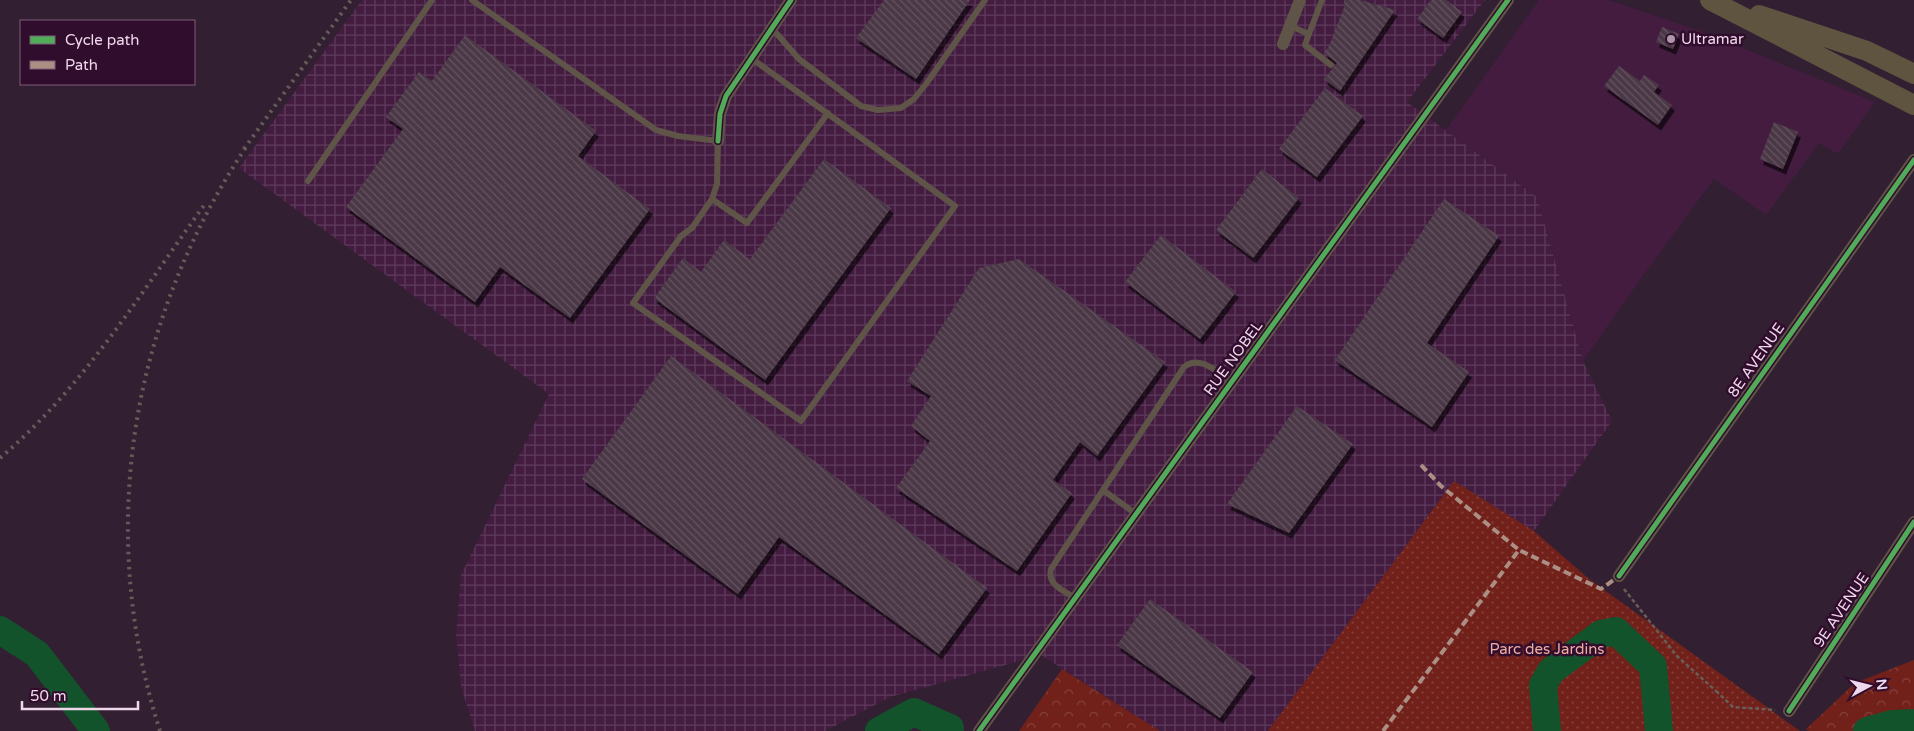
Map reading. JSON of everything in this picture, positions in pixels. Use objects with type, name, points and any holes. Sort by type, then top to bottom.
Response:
[{"type":"main road","points":[[1710,0],[1914,105]]},
{"type":"main road","points":[[1714,0],[1867,51],[1914,74]]},
{"type":"street","points":[[718,141],[718,125],[722,105],[732,86],[791,0]]},
{"type":"street","points":[[1284,44],[1300,0]]},
{"type":"street","name":"RUE NOBEL","points":[[979,731],[1508,0]]},
{"type":"street","name":"8E AVENUE","points":[[1619,576],[1914,160]]},
{"type":"street","name":"9E AVENUE","points":[[1789,710],[1914,522]]},
{"type":"lane","points":[[308,181],[432,0]]},
{"type":"lane","points":[[472,0],[656,130],[678,136],[718,141],[717,184],[712,199],[692,228],[680,236],[633,303],[801,421],[955,206],[751,58]]},
{"type":"lane","points":[[769,30],[777,34],[799,59],[861,106],[878,110],[901,108],[914,99],[926,84],[985,0]]},
{"type":"lane","points":[[1322,0],[1304,45],[1331,65]]},
{"type":"lane","points":[[1290,26],[1309,34]]},
{"type":"lane","points":[[712,199],[747,223],[828,113]]},
{"type":"lane","points":[[1075,598],[1052,583],[1049,576],[1051,569],[1184,367],[1195,361],[1202,362],[1232,382]]},
{"type":"lane","points":[[1103,490],[1136,514]]},
{"type":"path","points":[[1619,576],[1625,592],[1677,656],[1734,707],[1789,710]]},
{"type":"shaded area","points":[[362,0],[1485,0],[1407,102],[1537,197],[1583,361],[1612,421],[1534,531],[1454,481],[1268,731],[1160,731],[1041,655],[890,697],[825,731],[475,731],[461,687],[456,634],[461,575],[549,394],[239,168]]},
{"type":"shaded area","points":[[1539,0],[1608,0],[1618,3],[1703,32],[1875,102],[1838,154],[1819,143],[1766,215],[1714,179],[1583,361],[1537,197],[1446,130]]},
{"type":"green space","name":"Parc des Jardins","points":[[1454,481],[1534,531],[1589,579],[1800,731],[1268,731]]},
{"type":"green space","points":[[1914,660],[1914,731],[1809,731],[1806,729],[1855,683]]},
{"type":"green space","points":[[1062,669],[1160,731],[1019,731]]},
{"type":"building","points":[[884,0],[970,0],[916,79],[856,38]]},
{"type":"building","points":[[1344,0],[1360,0],[1395,10],[1340,91],[1324,79],[1337,63],[1324,53],[1329,46],[1345,5]]},
{"type":"building","points":[[1431,0],[1446,0],[1462,12],[1443,38],[1417,19]]},
{"type":"building","points":[[1662,27],[1679,34],[1673,49],[1656,42]]},
{"type":"building","points":[[465,35],[596,131],[578,156],[650,209],[570,318],[500,267],[475,302],[346,207],[403,129],[386,117],[419,72],[432,81]]},
{"type":"building","points":[[1619,66],[1640,81],[1644,75],[1659,85],[1654,92],[1672,105],[1658,125],[1604,86]]},
{"type":"building","points":[[1325,88],[1363,116],[1317,177],[1279,149]]},
{"type":"building","points":[[1774,122],[1798,132],[1783,169],[1760,159]]},
{"type":"building","points":[[824,159],[891,208],[765,380],[654,298],[683,258],[701,272],[724,240],[750,259]]},
{"type":"building","points":[[1262,169],[1299,198],[1253,258],[1216,230]]},
{"type":"building","points":[[1444,199],[1499,236],[1427,343],[1469,372],[1432,427],[1335,360]]},
{"type":"building","points":[[1161,235],[1236,292],[1200,339],[1125,282]]},
{"type":"building","points":[[1019,259],[1165,362],[1097,456],[1080,442],[1053,480],[1072,493],[1017,571],[896,488],[930,441],[911,426],[931,396],[907,381],[979,268]]},
{"type":"building","points":[[671,356],[987,588],[939,654],[779,537],[738,594],[582,479]]},
{"type":"building","points":[[1297,406],[1353,444],[1289,533],[1227,504]]},
{"type":"building","points":[[1150,599],[1253,672],[1220,718],[1117,645]]},
{"type":"waterway","points":[[0,630],[37,654],[96,731]]},
{"type":"waterway","points":[[1547,731],[1543,685],[1551,671],[1601,634],[1616,631],[1653,666],[1659,731]]},
{"type":"waterway","points":[[879,731],[914,712],[950,728]]},
{"type":"waterway","points":[[1867,731],[1892,724],[1914,723]]},
{"type":"railway","points":[[244,149],[351,0]]},
{"type":"railway","points":[[160,731],[140,655],[130,578],[128,502],[136,427],[152,353],[176,281],[208,211],[248,144]]},
{"type":"railway","points":[[0,458],[30,431],[85,370],[205,204]]},
{"type":"marked path","points":[[1421,465],[1441,486],[1519,550]]},
{"type":"marked path","points":[[1383,731],[1519,550],[1601,589],[1619,576]]},
{"type":"cycle path","points":[[718,141],[720,114],[726,96],[791,0]]},
{"type":"cycle path","points":[[979,731],[1508,0]]},
{"type":"cycle path","points":[[1619,576],[1914,160]]},
{"type":"cycle path","points":[[1789,711],[1914,522]]},
{"type":"place","name":"Ultramar","points":[[1671,39]]}]
